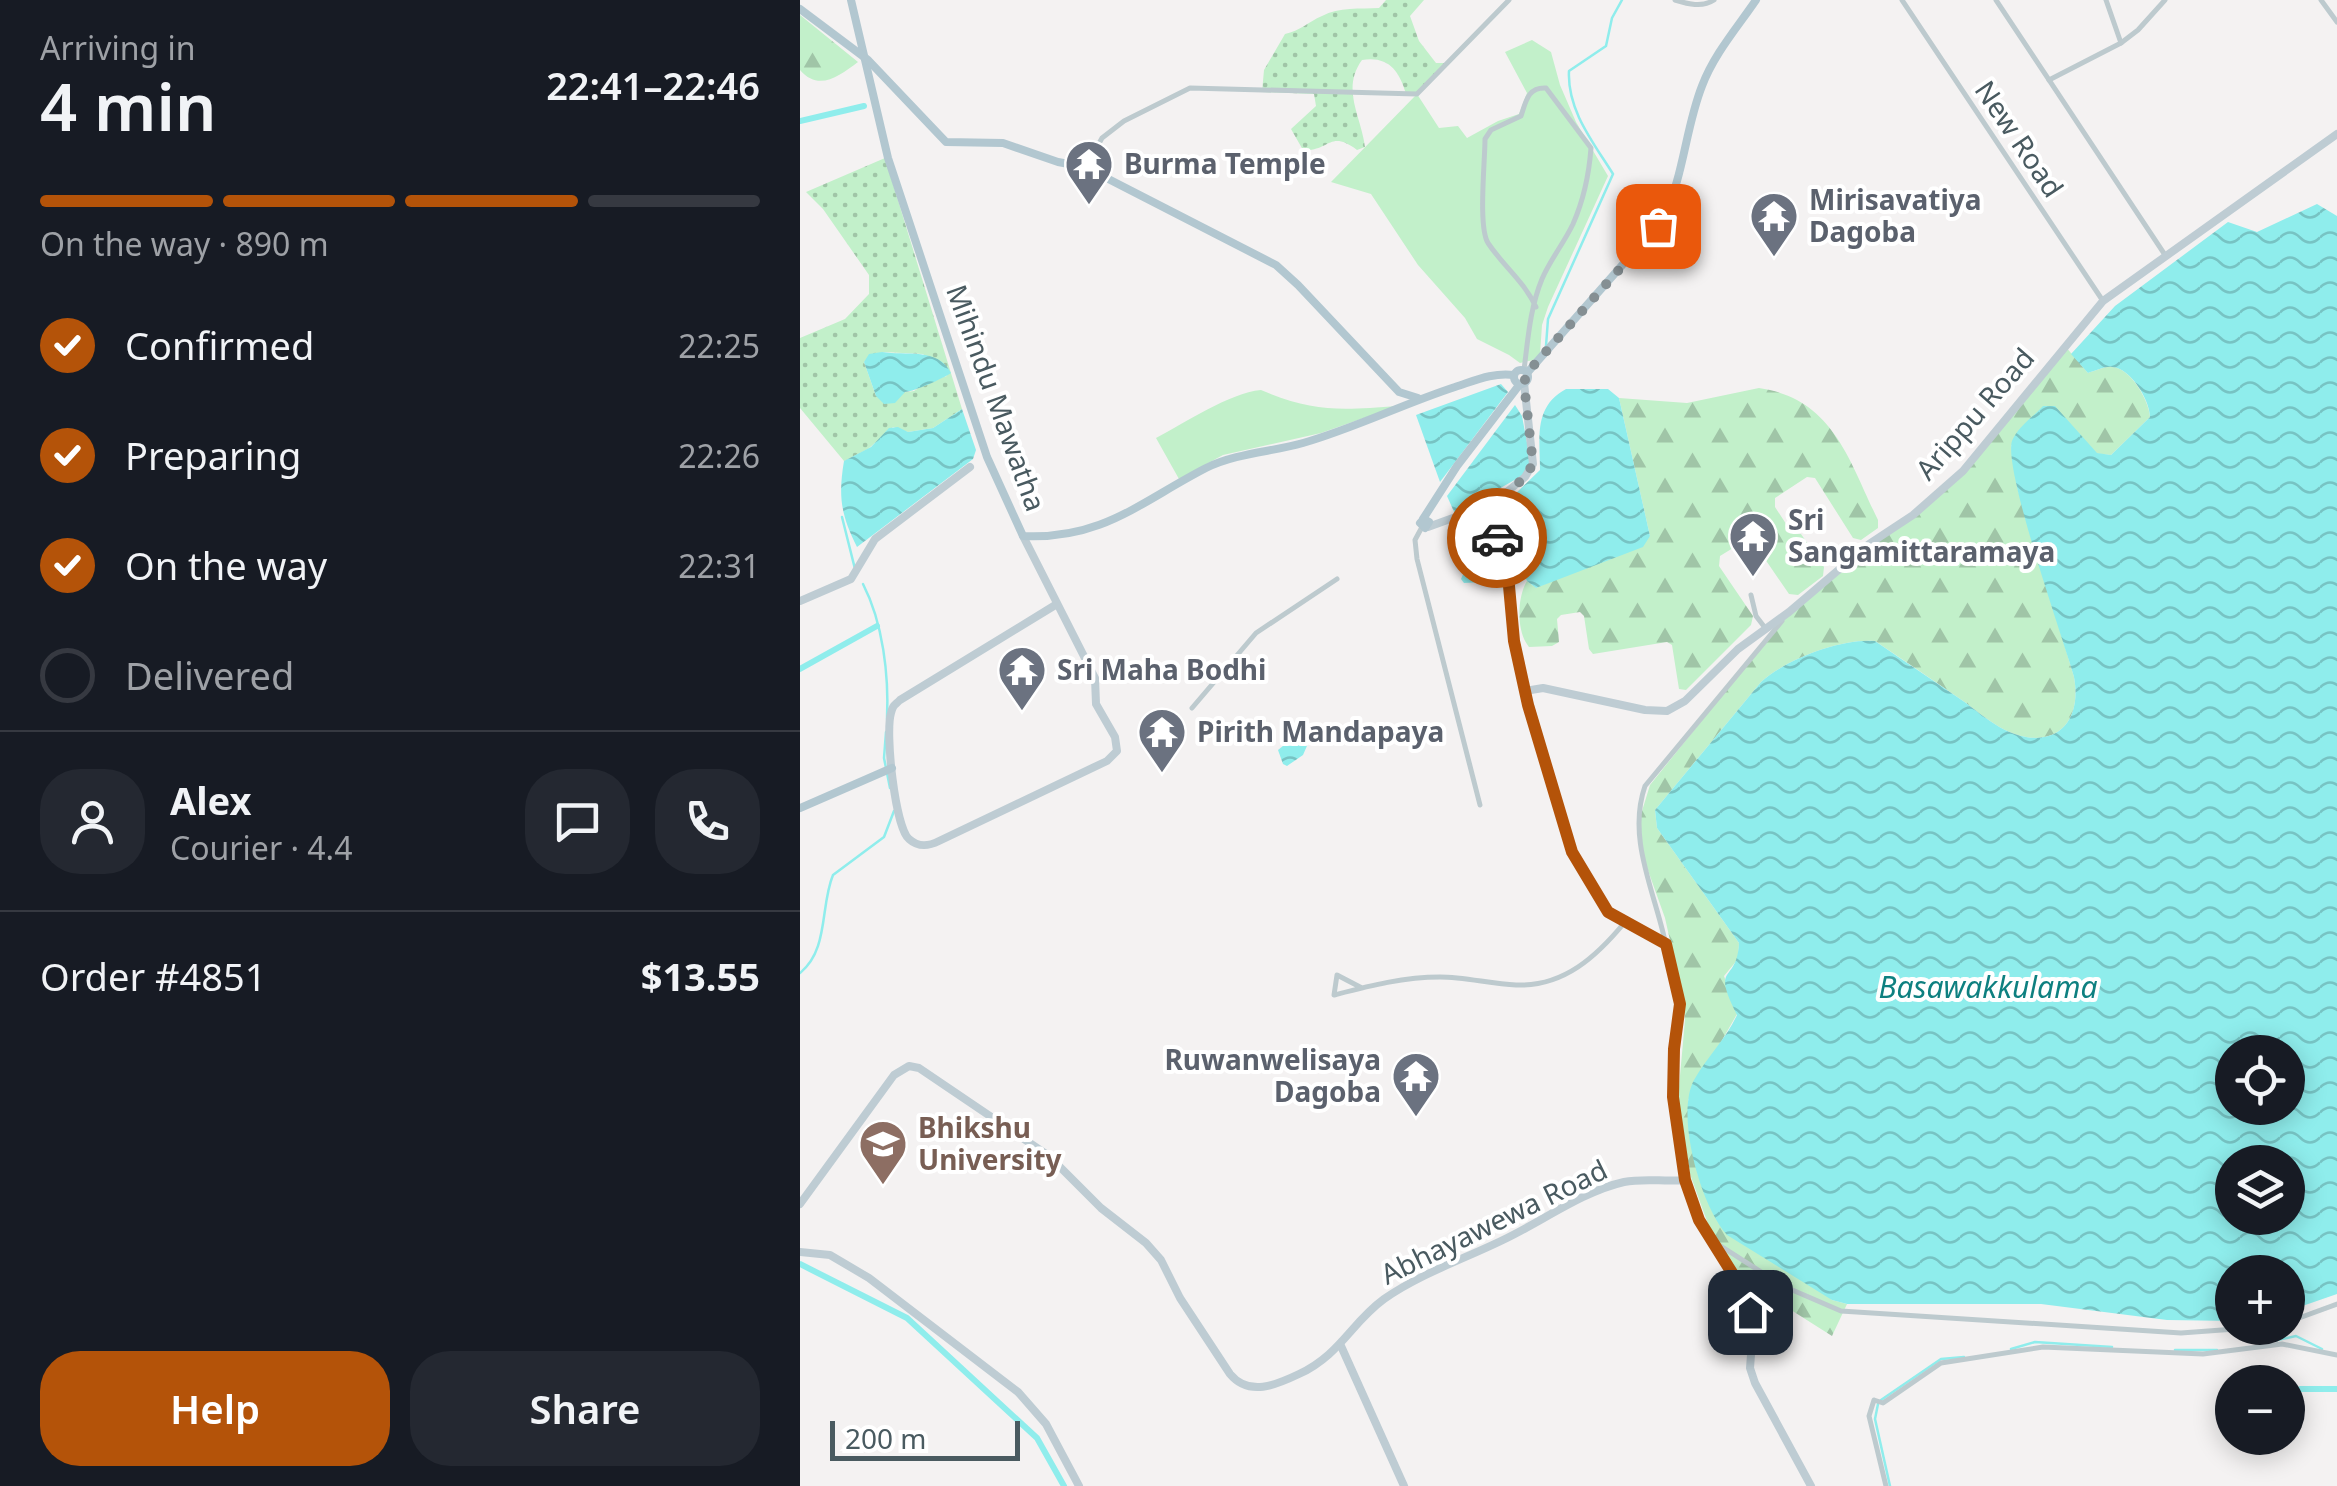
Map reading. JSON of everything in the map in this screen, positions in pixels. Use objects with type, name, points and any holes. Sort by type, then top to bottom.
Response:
[{"type":"main road","name":"Mihindu Mawatha","points":[[852,0],[888,158],[987,457],[1022,536],[1061,536],[1093,529],[1219,463],[1316,439],[1492,375],[1522,377]]},
{"type":"main road","points":[[1427,522],[1456,466],[1522,377],[1662,220],[1675,189],[1707,73],[1756,0]]},
{"type":"main road","points":[[800,10],[868,60],[946,142],[1003,143],[1086,167],[1266,259],[1298,284],[1399,392],[1423,397]]},
{"type":"main road","name":"Arippu Road","points":[[1524,690],[1543,688],[1627,708],[1667,711],[1685,701],[1738,649],[1962,472],[2103,301],[2337,134]]},
{"type":"main road","points":[[1486,514],[1491,505],[1525,477],[1533,464],[1522,377]]},
{"type":"main road","points":[[800,601],[838,586],[857,572],[878,536],[970,468]]},
{"type":"main road","points":[[1427,522],[1486,514]]},
{"type":"main road","points":[[1486,514],[1507,564],[1512,628],[1524,690],[1572,852],[1604,907],[1666,944],[1680,1004],[1673,1097],[1685,1180],[1709,1238],[1748,1305],[1754,1337],[1750,1368],[1754,1384],[1811,1486]]},
{"type":"main road","points":[[1022,536],[1059,607],[1095,678],[1096,704],[1117,742],[1112,758],[929,846],[910,841],[903,830],[892,768],[889,723],[895,704],[1059,607]]},
{"type":"main road","points":[[800,808],[892,768]]},
{"type":"main road","name":"Abhayawewa Road","points":[[800,1204],[894,1075],[914,1066],[974,1102],[1049,1156],[1102,1208],[1146,1243],[1161,1260],[1189,1312],[1240,1384],[1255,1388],[1309,1370],[1341,1346],[1370,1312],[1398,1290],[1591,1196],[1626,1182],[1685,1180]]},
{"type":"main road","points":[[800,1252],[830,1256],[869,1278],[1018,1392],[1052,1432],[1079,1486]]},
{"type":"main road","points":[[1341,1346],[1404,1486]]},
{"type":"street","points":[[1086,167],[1102,138],[1124,122],[1190,88],[1417,94],[1510,0]]},
{"type":"street","points":[[1675,0],[1690,5],[1714,0]]},
{"type":"street","name":"New Road","points":[[1902,0],[2103,301]]},
{"type":"street","points":[[1996,0],[2165,256]]},
{"type":"street","points":[[2106,0],[2121,43]]},
{"type":"street","points":[[2049,80],[2121,43],[2165,0]]},
{"type":"street","points":[[2321,0],[2337,22]]},
{"type":"street","points":[[1522,377],[1528,326],[1536,307],[1542,280],[1572,224],[1588,182],[1591,148],[1546,88],[1529,93],[1521,116],[1492,130],[1485,139],[1485,240],[1526,286],[1536,307]]},
{"type":"street","points":[[1427,522],[1416,540],[1417,559],[1480,806]]},
{"type":"street","points":[[1192,708],[1256,633],[1336,579]]},
{"type":"street","points":[[1752,595],[1756,616],[1766,629]]},
{"type":"street","points":[[1666,944],[1640,848],[1638,805],[1645,786],[1789,612]]},
{"type":"street","points":[[1362,988],[1336,975],[1334,996],[1419,977],[1446,976],[1520,985],[1559,979],[1598,954],[1626,922]]},
{"type":"street","points":[[1709,1238],[1783,1286],[1841,1310],[2181,1333],[2215,1330]]},
{"type":"street","points":[[2305,1316],[2337,1304]]},
{"type":"street","points":[[1886,1486],[1870,1408],[1874,1400],[1884,1403],[1941,1363],[2044,1347],[2202,1354],[2282,1344],[2337,1355]]},
{"type":"green space","points":[[1386,0],[1424,0],[1410,16],[1419,41],[1436,63],[1445,63],[1417,94],[1406,94],[1391,66],[1379,60],[1362,60],[1353,92],[1365,147],[1357,150],[1335,141],[1303,150],[1291,129],[1316,106],[1314,94],[1262,92],[1264,70],[1285,34],[1329,13],[1379,8]]},
{"type":"green space","points":[[800,15],[858,62],[829,80],[807,77],[800,70]]},
{"type":"green space","points":[[1532,40],[1551,52],[1576,122],[1608,176],[1548,307],[1540,354],[1520,363],[1477,339],[1465,318],[1418,265],[1371,194],[1331,182],[1417,94],[1439,128],[1458,126],[1467,138],[1519,114],[1527,93],[1505,52]]},
{"type":"green space","points":[[885,158],[962,409],[933,428],[908,432],[893,427],[868,449],[844,461],[800,408],[800,338],[845,319],[869,294],[869,275],[823,209],[806,192]],"holes":[[[882,352],[923,354],[947,376],[914,391],[876,396],[864,362]]]},
{"type":"green space","points":[[2065,346],[2088,373],[2109,367],[2126,373],[2143,394],[2150,417],[2111,455],[2011,445],[2017,487],[2074,677],[2076,694],[2068,721],[2049,736],[2036,738],[2005,730],[1875,641],[1847,643],[1799,658],[1761,682],[1655,810],[1657,828],[1739,943],[1738,959],[1724,976],[1737,1014],[1688,1100],[1698,1176],[1832,1300],[1847,1304],[1832,1336],[1742,1279],[1710,1229],[1690,1174],[1678,1098],[1685,1020],[1683,998],[1665,918],[1640,848],[1638,824],[1650,785],[1789,612],[1963,471]]},
{"type":"green space","points":[[1759,388],[1784,394],[1822,419],[1847,455],[1878,520],[1878,528],[1861,540],[1853,538],[1815,478],[1807,477],[1775,498],[1775,507],[1792,533],[1801,534],[1824,567],[1823,576],[1798,595],[1789,594],[1754,543],[1746,540],[1720,556],[1719,566],[1753,616],[1751,625],[1686,690],[1679,689],[1672,645],[1667,642],[1593,654],[1580,612],[1557,619],[1559,642],[1529,647],[1519,614],[1527,581],[1536,588],[1650,536],[1619,398],[1687,403]]},
{"type":"green space","points":[[1261,390],[1297,403],[1328,408],[1398,406],[1321,433],[1223,455],[1179,479],[1156,438],[1221,403]]},
{"type":"water","name":"Basawakkulama","points":[[2317,204],[2337,216],[2337,1294],[2305,1305],[2305,1255],[2215,1255],[2215,1321],[2167,1320],[2041,1304],[1847,1304],[1832,1300],[1727,1235],[1700,1183],[1689,1137],[1689,1096],[1694,1080],[1737,1015],[1725,980],[1734,965],[1739,943],[1657,828],[1655,810],[1761,682],[1799,658],[1847,643],[1875,641],[2005,730],[2036,738],[2060,730],[2073,709],[2074,677],[2016,484],[2012,441],[2043,406],[2055,406],[2097,453],[2111,455],[2150,417],[2138,386],[2126,373],[2109,367],[2088,373],[2071,354],[2115,306],[2228,222],[2257,232]]},
{"type":"water","points":[[869,354],[930,356],[951,373],[905,392],[895,403],[884,404],[876,396],[864,362]]},
{"type":"water","points":[[1501,384],[1508,392],[1440,482],[1416,415]]},
{"type":"water","points":[[1566,389],[1608,389],[1619,398],[1650,536],[1643,547],[1536,588],[1527,581],[1500,516],[1506,503],[1540,470],[1543,414],[1555,396]]},
{"type":"water","points":[[1515,405],[1522,416],[1531,464],[1525,474],[1455,514],[1447,496]]},
{"type":"water","points":[[962,409],[976,450],[973,459],[857,547],[842,506],[844,461],[871,447],[889,428],[908,432],[933,428]]},
{"type":"water","points":[[1481,522],[1487,526],[1506,576],[1503,581],[1464,583],[1461,579],[1469,554],[1452,529]]},
{"type":"water","points":[[1300,732],[1310,739],[1303,755],[1287,766],[1278,750]]},
{"type":"waterway","points":[[1546,346],[1548,319],[1613,174],[1577,112],[1569,71],[1606,46],[1612,18],[1622,0]]},
{"type":"waterway","points":[[800,121],[864,106]]},
{"type":"waterway","points":[[842,517],[855,569]]},
{"type":"waterway","points":[[863,584],[883,650],[887,719]]},
{"type":"waterway","points":[[800,669],[877,626]]},
{"type":"waterway","points":[[886,732],[884,758],[890,788]]},
{"type":"waterway","points":[[800,973],[816,952],[833,875],[884,837],[894,811]]},
{"type":"waterway","points":[[800,1264],[907,1318],[1037,1438],[1064,1486]]},
{"type":"waterway","points":[[2305,1340],[2322,1349]]},
{"type":"waterway","points":[[2011,1349],[2035,1342],[2112,1347]]},
{"type":"waterway","points":[[2175,1350],[2217,1350]]},
{"type":"waterway","points":[[1881,1400],[1941,1359],[1964,1357]]},
{"type":"waterway","points":[[2305,1389],[2337,1389]]},
{"type":"waterway","points":[[1878,1404],[1875,1419],[1890,1486]]},
{"type":"way so far","points":[[1497,538],[1487,511],[1525,477],[1533,464],[1524,383],[1527,373],[1658,226]]},
{"type":"place","name":"Burma Temple","points":[[1089,206]]},
{"type":"place","name":"Mirisavatiya Dagoba","points":[[1774,258]]},
{"type":"place","name":"Sri Sangamittaramaya","points":[[1753,578]]},
{"type":"place","name":"Sri Maha Bodhi","points":[[1022,712]]},
{"type":"place","name":"Pirith Mandapaya","points":[[1162,774]]},
{"type":"place","name":"Ruwanwelisaya Dagoba","points":[[1416,1118]]},
{"type":"place","name":"Bhikshu University","points":[[883,1186]]},
{"type":"route","points":[[1497,538],[1507,564],[1514,641],[1528,705],[1572,852],[1608,912],[1666,944],[1680,1004],[1673,1097],[1685,1180],[1699,1220],[1739,1284],[1750,1312]]}]
